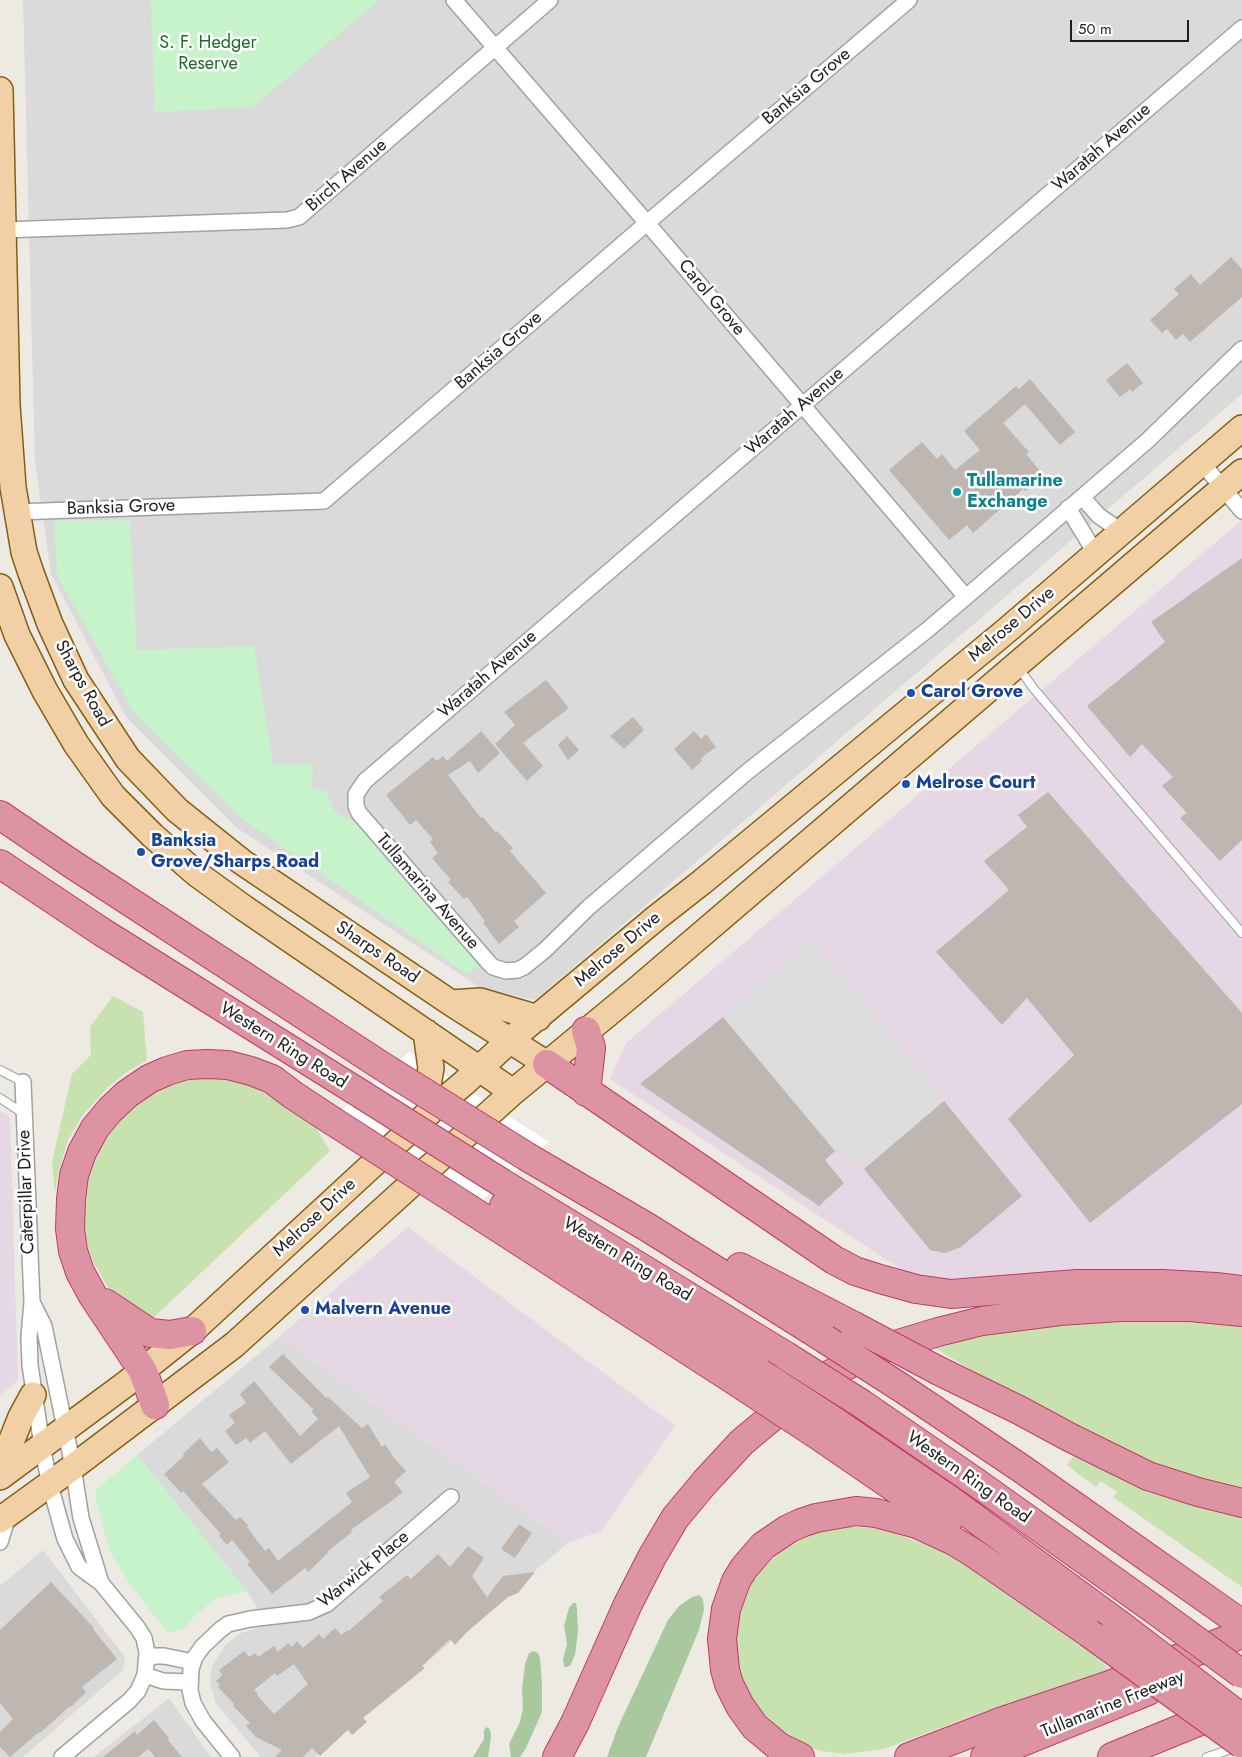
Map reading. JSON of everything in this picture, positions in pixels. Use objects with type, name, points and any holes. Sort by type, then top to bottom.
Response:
[{"type":"highway","name":"Western Ring Road","points":[[0,815],[388,1070],[529,1158],[647,1227],[900,1387],[1022,1469],[1242,1624]]},
{"type":"highway","name":"Western Ring Road","points":[[0,864],[102,932],[347,1106],[487,1196],[786,1356],[862,1404],[977,1483],[1242,1674]]},
{"type":"highway","points":[[586,1031],[591,1048],[586,1092]]},
{"type":"highway","points":[[155,1405],[143,1371],[92,1296],[80,1272],[73,1251],[70,1209],[74,1175],[82,1152],[95,1128],[127,1094],[149,1079],[187,1065],[228,1064],[272,1079],[293,1095],[347,1106],[487,1196],[825,1428],[950,1500],[1116,1622],[1242,1718]]},
{"type":"highway","points":[[547,1064],[834,1260],[855,1271],[916,1289],[951,1294],[1077,1284],[1162,1284],[1242,1290]]},
{"type":"highway","points":[[647,1227],[754,1273],[939,1371],[1148,1476],[1198,1492],[1242,1503]]},
{"type":"highway","points":[[92,1296],[150,1333],[170,1335],[192,1331]]},
{"type":"highway","points":[[557,1757],[579,1715],[628,1604],[675,1518],[742,1442],[808,1387],[845,1366],[885,1348],[982,1321],[1060,1310],[1120,1307],[1190,1307],[1242,1312]]},
{"type":"highway","points":[[825,1428],[1089,1633]]},
{"type":"highway","points":[[800,1757],[779,1747],[755,1727],[735,1696],[725,1670],[722,1638],[728,1601],[736,1581],[744,1568],[763,1546],[788,1529],[801,1523],[816,1518],[856,1512],[876,1512],[917,1524],[952,1540],[972,1552],[1089,1633],[1242,1745]]},
{"type":"highway","points":[[909,1757],[1000,1722],[1107,1686],[1242,1634]]},
{"type":"highway","name":"Tullamarine Freeway","points":[[985,1757],[1242,1653]]},
{"type":"highway","points":[[1112,1757],[1242,1704]]},
{"type":"main road","name":"Sharps Road","points":[[0,90],[7,405],[10,464],[16,512],[24,552],[50,624],[76,680],[128,759],[177,810],[220,845],[451,1003],[547,1064]]},
{"type":"main road","name":"Melrose Drive","points":[[0,1477],[143,1371],[192,1331],[510,1040],[880,735],[1096,554],[1242,428]]},
{"type":"main road","name":"Melrose Drive","points":[[5,1517],[73,1468],[234,1345],[513,1092],[633,993],[1242,472]]},
{"type":"main road","name":"Sharps Road","points":[[0,587],[17,636],[45,691],[76,744],[113,796],[153,836],[198,874],[244,908],[513,1092]]},
{"type":"main road","points":[[880,735],[903,762]]},
{"type":"main road","points":[[100,777],[128,759]]},
{"type":"main road","points":[[451,1003],[480,1001],[538,1018]]},
{"type":"main road","points":[[426,1032],[431,1068],[426,1091],[433,1109]]},
{"type":"main road","points":[[0,1459],[11,1442],[21,1417],[33,1395]]},
{"type":"street","name":"Carol Grove","points":[[454,0],[647,223],[966,598]]},
{"type":"street","name":"Birch Avenue","points":[[4,230],[287,220],[299,217],[550,0]]},
{"type":"street","name":"Banksia Grove","points":[[16,512],[324,501],[909,0]]},
{"type":"street","name":"Waratah Avenue","points":[[355,800],[356,794],[365,781],[1242,28]]},
{"type":"street","points":[[966,598],[1147,441],[1242,349]]},
{"type":"street","points":[[1202,463],[1242,511]]},
{"type":"street","points":[[1082,497],[1099,516],[1121,531]]},
{"type":"street","points":[[1068,508],[1096,554]]},
{"type":"street","name":"Tullamarina Avenue","points":[[355,800],[356,806],[364,818],[489,963],[501,970],[512,971],[521,969],[534,960],[589,907],[747,772],[966,598]]},
{"type":"street","name":"Caterpillar Drive","points":[[24,1082],[32,1302],[29,1337],[33,1395],[50,1485]]},
{"type":"street","name":"Caterpillar Drive","points":[[32,1302],[44,1326],[73,1468]]},
{"type":"street","points":[[73,1468],[83,1525],[101,1583]]},
{"type":"street","points":[[50,1485],[65,1539],[75,1560],[79,1567],[101,1583],[141,1632],[147,1659],[145,1675],[138,1691],[62,1757]]},
{"type":"street","name":"Warwick Place","points":[[193,1662],[202,1646],[228,1624],[250,1619],[308,1612],[327,1604],[451,1497]]},
{"type":"street","name":"Melrose Drive","points":[[0,1542],[5,1517]]},
{"type":"street","points":[[147,1659],[155,1656],[164,1656],[193,1662],[190,1682],[191,1696],[195,1708],[232,1757]]},
{"type":"street","points":[[145,1675],[163,1681],[190,1682]]},
{"type":"lane","points":[[1016,665],[1034,689],[1242,933]]},
{"type":"lane","points":[[0,1070],[24,1082]]},
{"type":"lane","points":[[0,1098],[24,1114]]},
{"type":"lane","points":[[1207,1757],[1242,1745]]},
{"type":"shaded area","points":[[23,0],[1242,0],[1242,394],[535,1000],[481,988],[237,828],[126,717],[51,574],[35,461]]},
{"type":"shaded area","points":[[1242,520],[1242,1276],[1070,1275],[922,1283],[610,1079],[626,1043]]},
{"type":"shaded area","points":[[812,940],[944,1101],[864,1169],[835,1151],[723,1017]]},
{"type":"shaded area","points":[[0,1110],[10,1117],[18,1380],[0,1396]]},
{"type":"shaded area","points":[[408,1227],[675,1426],[601,1531],[568,1543],[279,1337]]},
{"type":"shaded area","points":[[279,1337],[568,1543],[315,1757],[261,1757],[216,1704],[210,1682],[212,1666],[226,1644],[241,1633],[267,1625],[247,1591],[137,1455]]},
{"type":"shaded area","points":[[43,1550],[125,1657],[123,1670],[23,1757],[0,1757],[0,1586]]},
{"type":"shaded area","points":[[169,1698],[211,1757],[94,1757]]},
{"type":"green space","name":"S. F. Hedger Reserve","points":[[151,0],[379,0],[253,107],[155,112]]},
{"type":"green space","points":[[130,520],[137,650],[254,646],[273,765],[313,764],[311,788],[326,791],[334,811],[355,823],[479,966],[467,974],[241,818],[134,713],[57,575],[54,521]]},
{"type":"green space","points":[[113,996],[143,1012],[147,1060],[109,1086],[83,1115],[68,1140],[58,1173],[55,1193],[52,1162],[72,1074],[91,1055],[90,1027]]},
{"type":"green space","points":[[203,1078],[225,1079],[256,1087],[285,1100],[312,1121],[330,1151],[148,1323],[110,1291],[92,1259],[85,1239],[82,1216],[82,1190],[102,1135],[143,1094],[174,1082]]},
{"type":"green space","points":[[1140,1319],[1242,1323],[1242,1489],[1162,1470],[1076,1433],[933,1347],[968,1338],[1034,1326]]},
{"type":"green space","points":[[137,1455],[247,1591],[216,1598],[183,1629],[168,1633],[130,1584],[110,1552],[96,1502],[96,1490]]},
{"type":"green space","points":[[1074,1456],[1144,1487],[1242,1517],[1242,1587],[1113,1497],[1117,1492],[1101,1481],[1095,1487],[1067,1465]]},
{"type":"green space","points":[[845,1526],[882,1529],[951,1554],[1076,1637],[1110,1670],[985,1711],[884,1749],[844,1754],[799,1745],[750,1710],[733,1658],[736,1623],[749,1587],[762,1569],[776,1556],[791,1544],[818,1531]]},
{"type":"green space","points":[[699,1595],[703,1599],[704,1610],[699,1630],[646,1757],[607,1757],[618,1727],[668,1620],[679,1606],[692,1597]]},
{"type":"green space","points":[[573,1603],[576,1603],[578,1632],[575,1655],[570,1666],[566,1667],[564,1666],[563,1659],[567,1644],[564,1626],[569,1608]]},
{"type":"green space","points":[[534,1651],[538,1653],[540,1658],[542,1712],[520,1757],[511,1757],[509,1744],[520,1722],[523,1708],[522,1689],[525,1664],[529,1653]]},
{"type":"green space","points":[[486,1727],[490,1729],[491,1736],[488,1757],[473,1757],[484,1739]]},
{"type":"pier","points":[[409,1052],[549,1142],[464,1216],[325,1124]]},
{"type":"building","points":[[1231,257],[1242,269],[1242,297],[1190,342],[1183,334],[1176,340],[1167,329],[1162,333],[1150,320],[1179,294],[1174,289],[1191,274],[1200,285]]},
{"type":"building","points":[[1127,363],[1143,383],[1132,392],[1130,389],[1120,397],[1106,380]]},
{"type":"building","points":[[1030,379],[1075,432],[1060,445],[1025,404],[1003,423],[1029,452],[1026,454],[1045,477],[1033,487],[1025,491],[1023,489],[973,533],[967,525],[949,540],[889,470],[922,442],[937,459],[942,454],[955,470],[980,450],[964,431],[1016,386],[1019,389]]},
{"type":"building","points":[[1242,558],[1242,840],[1220,861],[1180,818],[1187,813],[1162,786],[1173,777],[1142,744],[1130,757],[1087,706],[1165,642],[1151,622]]},
{"type":"building","points":[[546,680],[569,708],[523,743],[543,766],[527,781],[495,744],[515,725],[504,712]]},
{"type":"building","points":[[633,717],[644,730],[624,749],[610,736]]},
{"type":"building","points":[[481,731],[500,753],[478,773],[470,761],[448,775],[481,818],[483,817],[495,832],[497,831],[513,848],[510,851],[546,893],[514,921],[519,927],[499,944],[467,897],[464,899],[448,882],[451,880],[432,858],[438,853],[430,842],[433,839],[416,820],[410,825],[386,795],[433,757],[437,761],[443,756],[447,761]]},
{"type":"building","points":[[694,731],[701,739],[706,734],[716,747],[701,758],[702,761],[692,770],[674,749]]},
{"type":"building","points":[[567,736],[579,750],[568,760],[558,745]]},
{"type":"building","points":[[1048,792],[1242,1013],[1242,1104],[1090,1223],[1008,1119],[1074,1055],[1027,998],[1002,1025],[936,952],[1009,890],[984,861],[1027,827],[1018,815]]},
{"type":"building","points":[[723,1017],[835,1151],[825,1160],[844,1183],[819,1206],[640,1084]]},
{"type":"building","points":[[944,1101],[1022,1196],[961,1247],[945,1253],[930,1250],[864,1169]]},
{"type":"building","points":[[283,1354],[326,1398],[328,1397],[362,1428],[368,1424],[382,1447],[385,1444],[406,1471],[394,1482],[403,1492],[351,1530],[352,1532],[327,1552],[308,1572],[305,1568],[272,1594],[247,1564],[250,1562],[232,1540],[227,1545],[219,1536],[221,1534],[183,1491],[181,1493],[164,1474],[200,1438],[211,1452],[217,1448],[229,1462],[202,1484],[236,1520],[240,1517],[249,1526],[247,1527],[265,1551],[269,1548],[278,1561],[352,1502],[346,1493],[370,1477],[339,1426],[291,1464],[265,1431],[250,1443],[246,1438],[236,1445],[225,1431],[235,1423],[229,1415],[246,1403],[240,1394],[254,1381],[300,1436],[318,1419],[311,1411],[314,1410],[269,1367]]},
{"type":"building","points":[[519,1524],[532,1533],[515,1558],[501,1549]]},
{"type":"building","points":[[468,1546],[484,1558],[472,1576],[487,1597],[503,1576],[535,1572],[518,1593],[508,1597],[467,1632],[455,1645],[450,1639],[422,1666],[425,1668],[363,1718],[367,1722],[352,1735],[348,1730],[320,1756],[312,1748],[303,1757],[275,1757],[282,1750],[256,1737],[246,1726],[250,1723],[218,1687],[220,1685],[216,1681],[222,1675],[219,1670],[244,1651],[249,1657],[255,1653],[258,1657],[274,1646],[278,1652],[288,1643],[292,1647],[297,1641],[303,1648],[319,1634],[323,1639],[335,1628],[341,1635],[349,1631],[383,1601],[379,1597],[407,1575],[411,1579],[438,1554],[450,1567]],"holes":[[[294,1664],[308,1684],[274,1714],[254,1690],[275,1673],[277,1676]]]},
{"type":"building","points":[[51,1582],[94,1628],[117,1659],[82,1687],[86,1692],[71,1707],[10,1757],[0,1747],[0,1732],[13,1719],[0,1703],[0,1630]]},
{"type":"building","points":[[154,1720],[182,1757],[155,1757],[148,1749],[138,1757],[103,1757],[135,1731],[137,1735]]},
{"type":"place","name":"Tullamarine Exchange","points":[[957,492]]},
{"type":"place","name":"Carol Grove","points":[[911,693]]},
{"type":"place","name":"Melrose Court","points":[[906,784]]},
{"type":"place","name":"Banksia Grove/Sharps Road","points":[[141,852]]},
{"type":"place","name":"Malvern Avenue","points":[[305,1310]]}]
